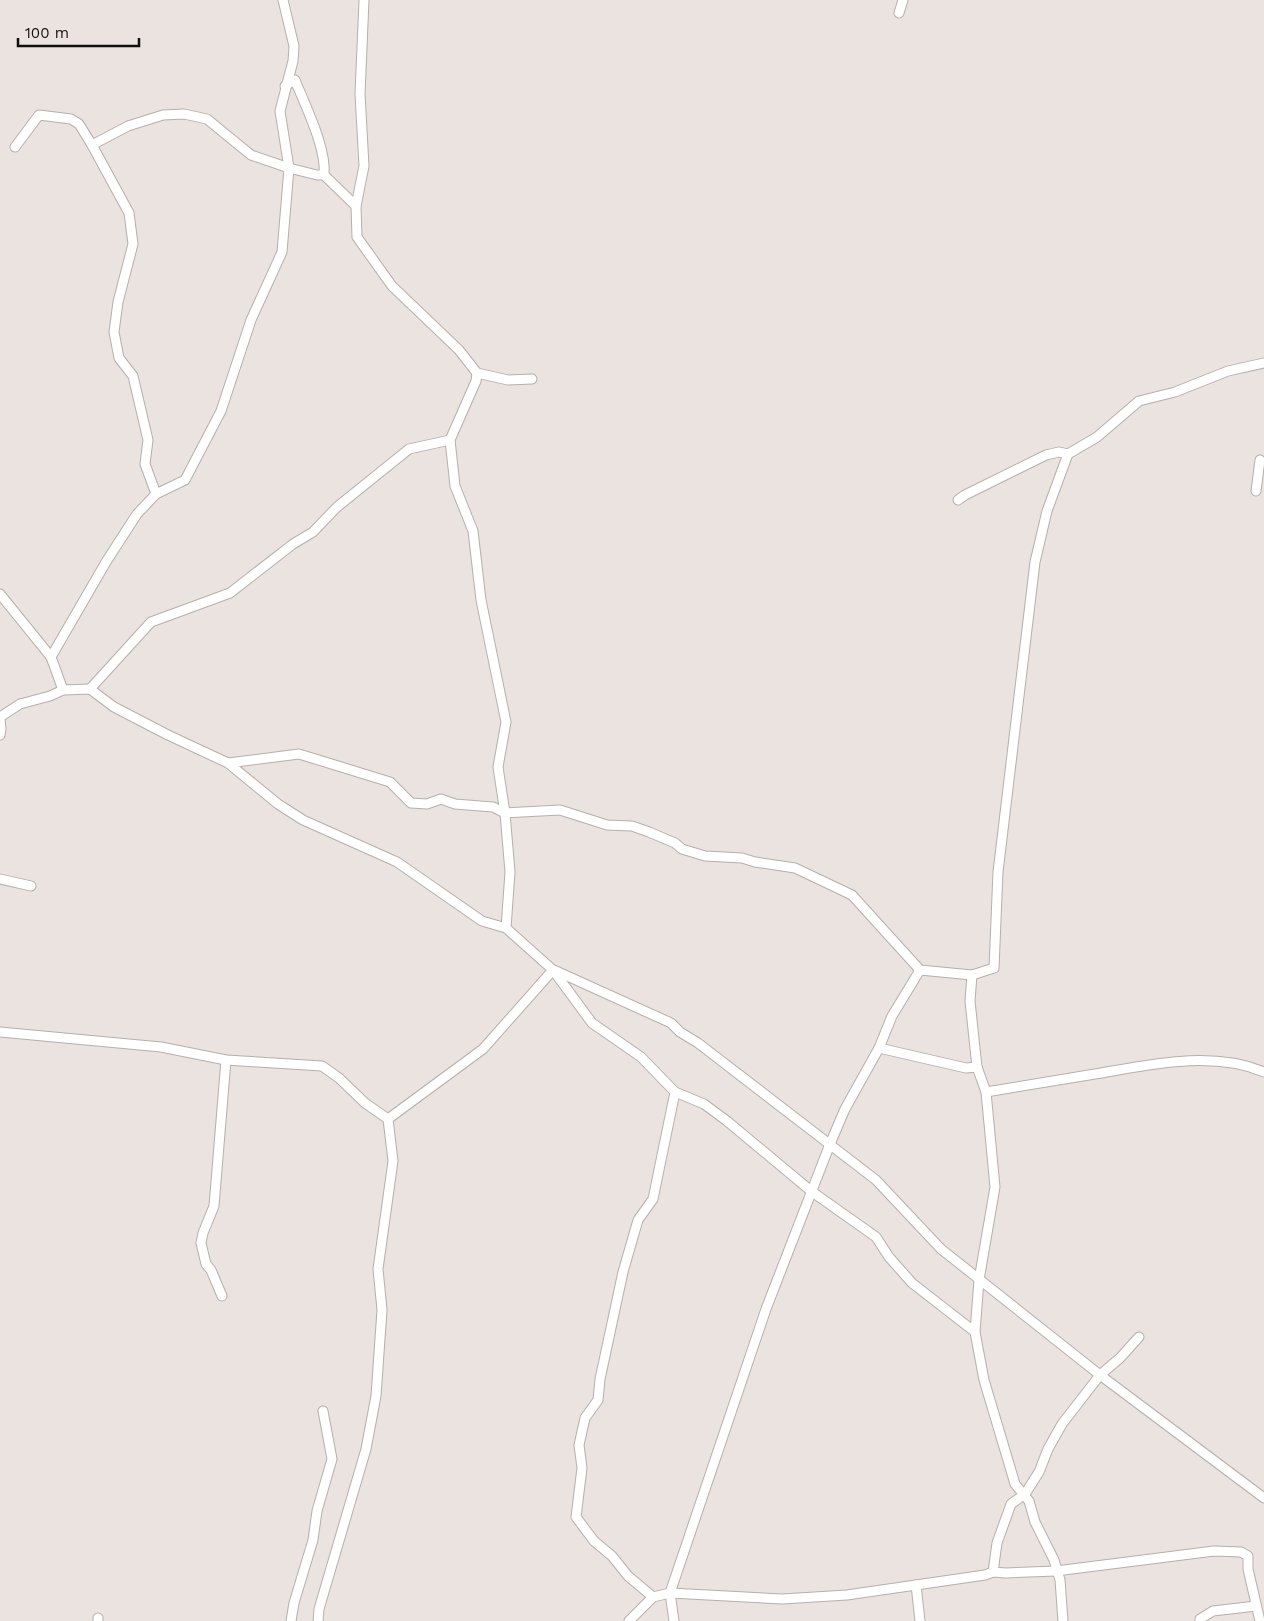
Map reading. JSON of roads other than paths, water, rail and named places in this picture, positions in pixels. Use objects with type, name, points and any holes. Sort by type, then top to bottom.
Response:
[{"type":"street","points":[[51,657],[137,514],[156,494],[185,480],[221,411],[252,320],[282,252],[289,168],[280,111],[294,46],[283,0]]},
{"type":"street","points":[[364,0],[360,94],[364,166],[356,206],[357,237],[392,286],[459,350],[476,373],[476,381],[450,440],[455,486],[473,531],[481,600],[506,722],[498,767],[506,813],[510,872],[506,928]]},
{"type":"street","points":[[899,13],[903,0]]},
{"type":"street","points":[[285,86],[295,80],[318,139],[325,166],[324,175]]},
{"type":"street","points":[[92,145],[128,126],[163,115],[184,114],[207,120],[251,155],[289,168],[316,175],[324,175],[356,206]]},
{"type":"street","points":[[14,147],[40,115],[71,119],[80,124],[129,213],[133,244],[118,302],[114,332],[119,358],[133,376],[148,440],[145,464],[156,494]]},
{"type":"street","points":[[228,763],[299,754],[390,782],[411,803],[427,804],[441,799],[455,804],[493,807],[506,813],[560,810],[607,825],[632,826],[675,843],[682,849],[705,856],[742,858],[755,862],[795,868],[852,895],[920,970],[972,975],[994,968],[998,872],[1035,562],[1047,511],[1068,454],[1097,437],[1139,401],[1175,392],[1228,371],[1264,363]]},
{"type":"street","points":[[476,373],[508,380],[532,379]]},
{"type":"street","points":[[90,689],[151,622],[230,593],[293,544],[313,532],[337,507],[409,449],[450,440]]},
{"type":"street","points":[[958,500],[1046,455],[1059,452],[1068,454]]},
{"type":"street","points":[[1256,491],[1260,460]]},
{"type":"street","points":[[0,594],[51,657],[63,690]]},
{"type":"street","points":[[0,735],[0,718],[20,704],[50,696],[63,690],[90,689],[114,707],[228,763],[278,804],[303,820],[397,862],[482,921],[506,928],[553,970],[592,1023],[640,1057],[675,1092],[704,1104],[811,1191],[876,1237],[912,1283],[975,1332]]},
{"type":"street","points":[[0,879],[31,886]]},
{"type":"street","points":[[388,1119],[483,1049],[553,970]]},
{"type":"street","points":[[553,970],[671,1023],[680,1032],[698,1043],[876,1180],[941,1249],[979,1280],[1100,1375],[1264,1498]]},
{"type":"street","points":[[674,1621],[670,1593],[766,1309],[845,1109],[879,1048],[892,1016],[920,970]]},
{"type":"street","points":[[972,975],[970,1001],[976,1067],[986,1092],[995,1187],[979,1280],[975,1332],[984,1380],[1015,1484],[1030,1501],[1035,1522],[1054,1560],[1060,1580],[1063,1621]]},
{"type":"street","points":[[0,1032],[161,1047],[226,1060],[322,1066],[339,1078],[365,1103],[388,1119],[393,1161],[378,1269],[382,1310],[376,1396],[366,1449],[319,1609],[318,1621]]},
{"type":"street","points":[[879,1048],[966,1068],[976,1067]]},
{"type":"street","points":[[222,1296],[211,1270],[206,1264],[201,1243],[214,1206],[226,1060]]},
{"type":"street","points":[[986,1092],[1146,1065],[1206,1060],[1253,1067],[1264,1072]]},
{"type":"street","points":[[653,1597],[628,1576],[612,1556],[594,1541],[576,1517],[582,1468],[579,1445],[585,1418],[598,1400],[600,1379],[623,1272],[638,1220],[652,1199],[675,1092]]},
{"type":"street","points":[[993,1572],[997,1543],[1011,1504],[1024,1494],[1039,1472],[1048,1449],[1062,1424],[1100,1375],[1120,1358],[1139,1337]]},
{"type":"street","points":[[291,1621],[294,1603],[313,1540],[317,1512],[332,1459],[323,1411]]},
{"type":"street","points":[[629,1621],[653,1597],[670,1593],[782,1599],[847,1595],[985,1575],[993,1572],[1056,1571],[1214,1551],[1241,1552],[1248,1556],[1248,1569],[1260,1621]]},
{"type":"street","points":[[916,1585],[920,1621]]},
{"type":"street","points":[[1200,1621],[1200,1619],[1213,1611],[1256,1606]]}]
